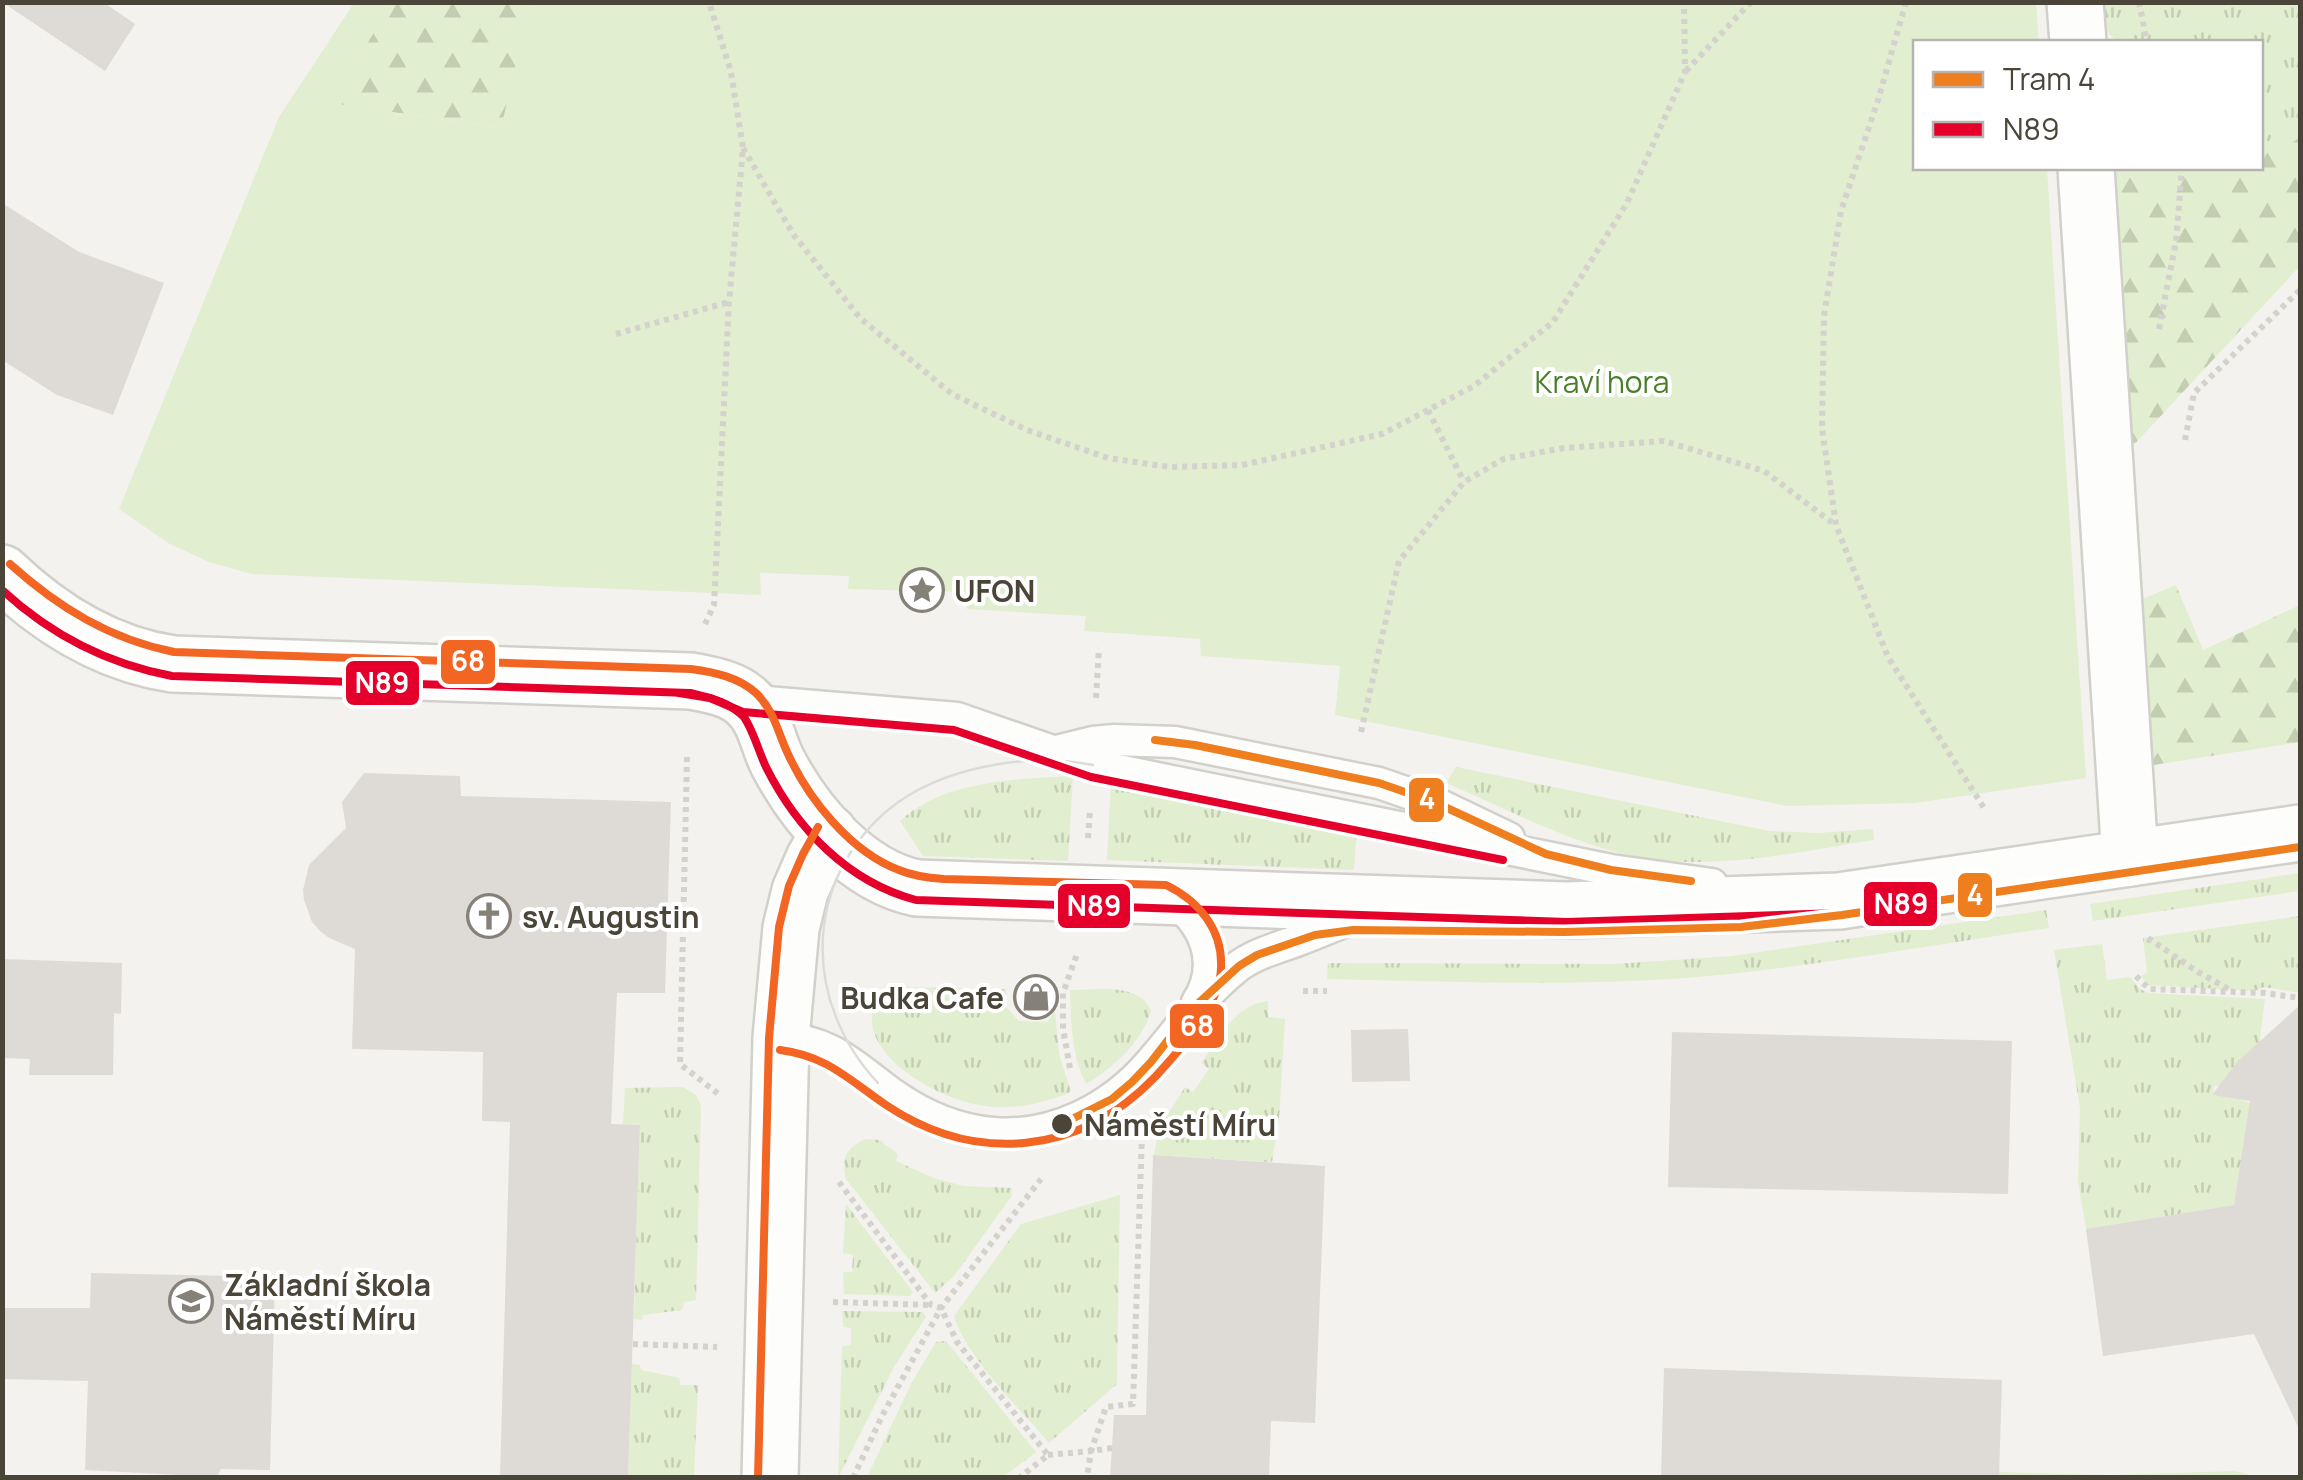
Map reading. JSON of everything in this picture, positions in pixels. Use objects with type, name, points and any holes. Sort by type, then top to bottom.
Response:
[{"type":"street","points":[[2075,2],[2078,40]]},
{"type":"street","points":[[2086,170],[2130,858]]},
{"type":"street","points":[[11,593],[98,641],[145,660],[173,664],[696,657],[745,700],[763,722],[788,782],[830,833],[864,866],[897,884],[938,890],[1567,910],[1840,901],[2300,832]]},
{"type":"street","points":[[770,1478],[781,1038],[791,928],[800,891],[830,833]]},
{"type":"lane","points":[[745,700],[957,718],[1056,752],[1093,754],[1132,739],[1195,745],[1380,783],[1434,802],[1546,854],[1612,870],[1840,901]]},
{"type":"lane","points":[[781,1038],[802,1038],[831,1050],[905,1102],[954,1126],[1014,1133],[1076,1118],[1132,1082],[1202,995],[1208,979],[1207,946],[1201,930],[1178,904],[1163,897]]},
{"type":"lane","points":[[1192,1009],[1239,966],[1257,955],[1387,905]]},
{"type":"path","points":[[696,657],[714,604],[729,302],[743,148],[731,72],[709,2]]},
{"type":"path","points":[[1684,2],[1685,72]]},
{"type":"path","points":[[743,148],[793,234],[860,318],[952,394],[1027,430],[1108,458],[1170,467],[1242,464],[1382,434],[1474,386],[1553,322],[1627,204],[1685,72],[1751,2]]},
{"type":"path","points":[[1906,2],[1841,211],[1824,316],[1822,428],[1836,525],[1888,656],[1984,808]]},
{"type":"path","points":[[2139,2],[2147,40]]},
{"type":"path","points":[[2156,346],[2176,241],[2182,170]]},
{"type":"path","points":[[2186,440],[2194,393],[2300,290]]},
{"type":"path","points":[[616,334],[729,302]]},
{"type":"path","points":[[1428,410],[1464,482]]},
{"type":"path","points":[[1360,733],[1399,560],[1464,482],[1503,459],[1564,448],[1664,441],[1764,471],[1836,525]]},
{"type":"path","points":[[853,1478],[882,1416],[942,1308],[1056,1160],[1076,1118],[1078,1088],[1066,1052],[1063,993],[1087,927],[1099,648]]},
{"type":"path","points":[[687,758],[680,1064],[731,1104]]},
{"type":"path","points":[[2148,938],[2238,993]]},
{"type":"path","points":[[2136,976],[2148,989],[2300,998]]},
{"type":"path","points":[[1087,1478],[1091,1451],[1106,1407],[1132,1404],[1142,1123]]},
{"type":"path","points":[[839,1182],[931,1304]]},
{"type":"path","points":[[827,1302],[931,1304],[942,1308],[957,1342],[1048,1454]]},
{"type":"path","points":[[633,1344],[726,1347]]},
{"type":"path","points":[[1019,1478],[1048,1454],[1112,1448]]},
{"type":"green space","name":"Kraví hora","points":[[354,3],[392,3],[330,103],[501,128],[530,3],[2036,3],[2039,40],[1913,40],[1913,170],[2047,170],[2086,778],[1915,803],[1787,806],[1335,715],[1340,666],[1201,656],[1200,639],[1084,631],[1086,616],[967,609],[967,592],[848,589],[849,576],[760,573],[761,595],[252,574],[209,562],[168,543],[119,509],[279,117]]},
{"type":"green space","points":[[392,3],[530,3],[502,128],[330,103]]},
{"type":"green space","points":[[2103,3],[2300,3],[2300,137],[2291,144],[2263,140],[2263,40],[2114,40],[2105,28]]},
{"type":"green space","points":[[2300,137],[2300,266],[2131,448],[2114,170],[2263,170],[2263,140],[2291,144]]},
{"type":"green space","points":[[2176,585],[2203,650],[2300,605],[2300,742],[2147,766],[2128,605]]},
{"type":"green space","points":[[1456,767],[1769,831],[1873,829],[1874,840],[1745,860],[1648,859],[1572,838],[1446,783]]},
{"type":"green space","points":[[1073,776],[1068,861],[923,856],[900,821],[937,797],[982,784]]},
{"type":"green space","points":[[1111,783],[1356,834],[1354,870],[1107,860]]},
{"type":"green space","points":[[2300,873],[2300,891],[2093,921],[2090,904]]},
{"type":"green space","points":[[2046,910],[2049,928],[1688,978],[1585,982],[1327,979],[1328,963],[1614,964],[1732,956]]},
{"type":"green space","points":[[2300,916],[2300,993],[2264,987],[2254,991],[2148,985],[2141,976],[2147,973],[2143,938]]},
{"type":"green space","points":[[2102,944],[2107,980],[2130,977],[2148,993],[2265,999],[2258,1055],[2237,1064],[2231,1087],[2214,1086],[2213,1095],[2251,1104],[2234,1205],[2086,1229],[2078,1182],[2080,1108],[2054,950]]},
{"type":"green space","points":[[897,987],[1006,989],[1006,1007],[1019,1021],[1047,1022],[1055,1011],[1059,1054],[1071,1092],[1026,1105],[991,1107],[947,1095],[913,1077],[885,1052],[872,1023],[878,1001]]},
{"type":"green space","points":[[1070,990],[1127,991],[1145,1001],[1151,1010],[1142,1032],[1126,1053],[1086,1084],[1075,1050]]},
{"type":"green space","points":[[1268,1001],[1268,1017],[1285,1019],[1279,1120],[1272,1162],[1154,1155],[1158,1130],[1185,1087],[1193,1092],[1209,1069],[1201,1063],[1221,1034],[1246,1009]]},
{"type":"green space","points":[[683,1087],[696,1095],[701,1106],[696,1300],[684,1302],[682,1310],[634,1319],[640,1125],[623,1124],[625,1088]]},
{"type":"green space","points":[[866,1139],[879,1140],[898,1154],[896,1161],[931,1177],[963,1186],[1012,1188],[1011,1197],[954,1276],[935,1293],[846,1179],[847,1154]]},
{"type":"green space","points":[[1120,1195],[1117,1384],[1049,1443],[982,1365],[954,1316],[1021,1224]]},
{"type":"green space","points":[[846,1204],[913,1292],[910,1296],[844,1294],[843,1272],[852,1272],[853,1255],[843,1253]]},
{"type":"green space","points":[[842,1311],[923,1312],[926,1317],[894,1367],[838,1478],[842,1346],[851,1345],[851,1328],[843,1327]]},
{"type":"green space","points":[[946,1341],[1036,1452],[1003,1477],[867,1477],[912,1382],[936,1342]]},
{"type":"green space","points":[[632,1364],[640,1365],[641,1370],[679,1378],[681,1385],[698,1385],[694,1477],[628,1478]]},
{"type":"green space","points":[[2235,1471],[2257,1477],[1999,1477],[1999,1472],[2112,1475]]},
{"type":"building","points":[[2,2],[103,2],[135,24],[105,71]]},
{"type":"building","points":[[2,203],[79,252],[164,283],[113,415],[57,395],[2,360]]},
{"type":"building","points":[[364,773],[460,776],[461,796],[671,802],[665,993],[617,993],[611,1124],[640,1125],[628,1478],[500,1478],[510,1122],[482,1121],[483,1052],[352,1049],[355,949],[320,931],[304,900],[309,865],[346,828],[342,802]]},
{"type":"building","points":[[2,959],[122,963],[121,1014],[114,1013],[113,1075],[29,1075],[30,1059],[2,1058]]},
{"type":"building","points":[[2300,1005],[2300,1431],[2254,1334],[2103,1356],[2086,1229],[2234,1205],[2250,1101],[2212,1095],[2237,1062]]},
{"type":"building","points":[[1408,1029],[1410,1081],[1352,1082],[1351,1030]]},
{"type":"building","points":[[1672,1032],[2012,1041],[2008,1194],[1668,1187]]},
{"type":"building","points":[[1153,1155],[1325,1166],[1315,1423],[1271,1421],[1269,1478],[1110,1478],[1114,1415],[1146,1415]]},
{"type":"building","points":[[91,1273],[275,1277],[270,1470],[221,1469],[217,1477],[85,1470],[88,1381],[2,1379],[2,1308],[90,1308]]},
{"type":"building","points":[[1664,1368],[2002,1380],[1999,1478],[1661,1478]]},
{"type":"tram line","name":"4","points":[[1155,740],[1379,783],[1434,802],[1546,854],[1611,870],[1691,881]]},
{"type":"tram line","points":[[878,1083],[853,1051],[836,1017],[826,981],[823,944],[827,907],[840,872],[860,839],[909,795],[959,773],[1013,762],[1068,761],[1093,765]]},
{"type":"tram line","name":"4","points":[[1062,1124],[1112,1099],[1132,1082],[1192,1009],[1239,966],[1257,955],[1315,935],[1353,930],[1564,932],[1741,927],[2300,847]]},
{"type":"transit line","name":"68","points":[[10,564],[86,620],[128,639],[174,652],[691,669],[725,676],[749,687],[762,700],[807,789],[848,838],[881,862],[910,874],[938,879],[1166,885],[1198,908],[1218,941],[1219,982],[1187,1041],[1126,1103],[1094,1123],[1061,1136],[1026,1143],[955,1137],[886,1105],[824,1063],[780,1050]]},
{"type":"transit line","name":"N89","points":[[2,590],[40,621],[81,645],[125,664],[172,676],[690,693],[718,701],[744,717],[766,767],[809,832],[868,880],[916,900],[1567,922],[1839,913],[2300,846]]},
{"type":"transit line","name":"N89","points":[[679,693],[710,698],[743,712],[954,730],[1091,777],[1503,860]]},
{"type":"transit line","name":"68","points":[[758,1478],[769,1038],[779,927],[789,886],[818,827]]},
{"type":"place","name":"UFON","points":[[922,590]]},
{"type":"place","name":"sv. Augustin","points":[[489,916]]},
{"type":"place","name":"Budka Cafe","points":[[1036,997]]},
{"type":"place","name":"Náměstí Míru","points":[[1062,1124]]},
{"type":"place","name":"Základní škola Náměstí Míru","points":[[191,1301]]}]
